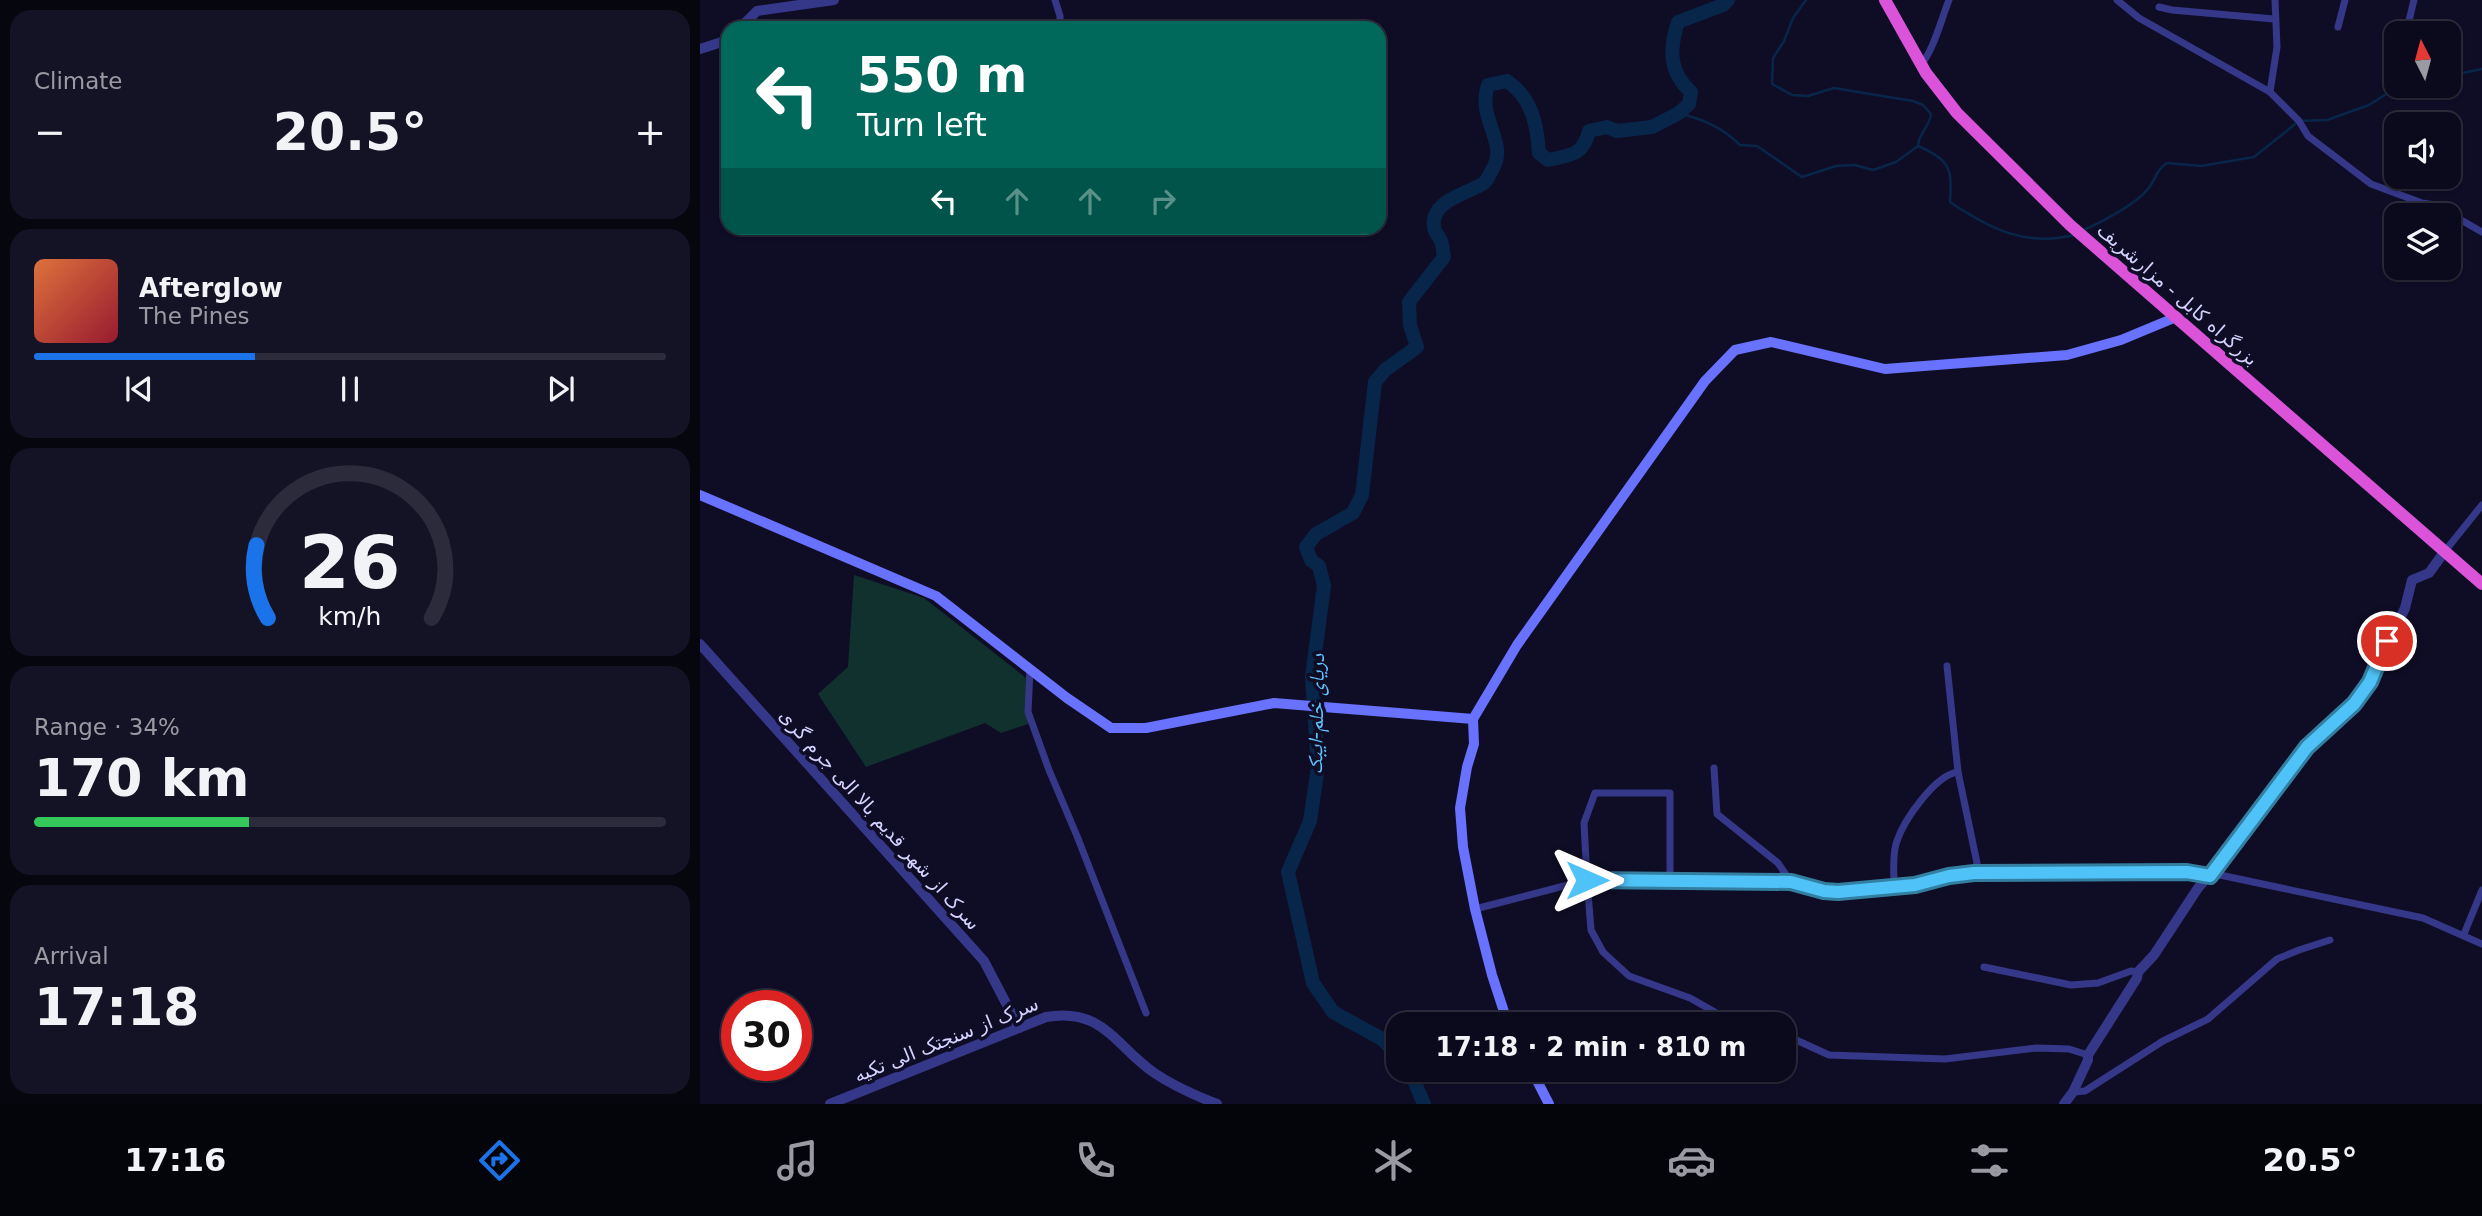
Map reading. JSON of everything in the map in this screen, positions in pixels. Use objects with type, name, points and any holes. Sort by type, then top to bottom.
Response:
[{"type":"highway","name":"بزرگراه کابل - مزارشریف","points":[[1885,0],[1921,65],[1957,113],[2070,225],[2482,584]]},
{"type":"main road","points":[[1503,1012],[1475,909],[1463,847],[1460,808],[1474,744],[1474,719],[1524,634],[1705,381],[1735,350],[1771,342],[1885,369],[2067,355],[2121,340],[2174,318]]},
{"type":"main road","points":[[700,495],[936,596],[1111,729],[1146,728],[1275,703],[1474,719]]},
{"type":"main road","points":[[1538,1082],[1549,1104]]},
{"type":"street","points":[[747,21],[757,11],[834,0]]},
{"type":"street","points":[[1055,0],[1060,21]]},
{"type":"street","points":[[1921,65],[1931,53],[1933,40],[1949,0]]},
{"type":"street","points":[[2117,0],[2139,18],[2270,92],[2299,121],[2308,136],[2371,184],[2422,204],[2435,205],[2482,232]]},
{"type":"street","points":[[2270,92],[2277,47],[2274,0]]},
{"type":"street","points":[[2338,27],[2346,0]]},
{"type":"street","points":[[2409,21],[2414,0]]},
{"type":"street","points":[[2160,7],[2274,19]]},
{"type":"street","points":[[700,49],[721,42]]},
{"type":"street","points":[[2064,1104],[2073,1091],[2088,1055],[2137,978],[2138,972],[2154,955],[2198,887],[2210,876],[2307,747],[2354,704],[2370,682],[2405,608],[2412,580],[2429,573],[2482,505]]},
{"type":"street","name":"سرک از شهر قدیم بالا الی جرم گری","points":[[700,644],[984,961],[1019,1027]]},
{"type":"street","points":[[1947,666],[1958,772],[1976,863],[1974,873]]},
{"type":"street","points":[[1030,669],[1028,712],[1146,1013]]},
{"type":"street","points":[[1714,768],[1717,814],[1778,863],[1791,882]]},
{"type":"street","points":[[1894,886],[1896,843],[1912,813],[1931,789],[1951,773],[1958,772]]},
{"type":"street","points":[[1670,880],[1670,793],[1595,793],[1584,823],[1591,930],[1602,952],[1629,976],[1690,998],[1715,1012]]},
{"type":"street","points":[[1475,909],[1587,880],[1791,882],[1838,892],[1915,885],[1974,873],[2187,872],[2220,875],[2423,918],[2482,944]]},
{"type":"street","points":[[2464,934],[2482,890]]},
{"type":"street","points":[[2073,1091],[2084,1091],[2163,1041],[2208,1019],[2277,959],[2330,940]]},
{"type":"street","points":[[1984,967],[2071,985],[2098,983],[2130,971],[2138,972]]},
{"type":"street","name":"سرک از سنجتک الی تکیه","points":[[830,1104],[1019,1027],[1046,1017],[1064,1014],[1087,1020],[1112,1034],[1154,1074],[1190,1094],[1217,1104]]},
{"type":"street","points":[[1796,1040],[1829,1055],[1945,1059],[2036,1048],[2069,1049],[2088,1055]]},
{"type":"green space","points":[[854,575],[924,598],[1030,681],[1028,724],[1001,733],[985,723],[866,767],[818,694],[848,667]]},
{"type":"waterway","name":"دریای خلم-ایبک","points":[[1386,1043],[1333,1012],[1313,983],[1288,872],[1310,821],[1318,767],[1312,677],[1324,586],[1319,566],[1311,560],[1306,547],[1316,534],[1353,513],[1362,495],[1375,382],[1385,370],[1417,347],[1410,325],[1409,302],[1444,257],[1441,241],[1434,229],[1434,218],[1444,204],[1484,183],[1495,164],[1497,146],[1486,107],[1488,85],[1507,81],[1522,95],[1535,122],[1539,153],[1548,160],[1579,150],[1589,131],[1607,127],[1617,131],[1652,127],[1679,113],[1689,104],[1691,92],[1678,77],[1673,60],[1673,42],[1678,22],[1723,5],[1728,0]]},
{"type":"waterway","points":[[1806,0],[1793,18],[1784,41],[1773,58],[1772,84],[1792,95],[1808,96],[1834,88],[1923,105],[1931,114],[1918,145]]},
{"type":"waterway","points":[[2461,73],[2482,69]]},
{"type":"waterway","points":[[2084,230],[2135,201],[2148,189],[2160,169],[2167,163],[2201,166],[2254,157],[2299,121],[2327,120],[2369,105],[2384,96]]},
{"type":"waterway","points":[[1679,113],[1712,125],[1740,145],[1757,146],[1802,177],[1836,166],[1855,165],[1873,170],[1896,162],[1918,146],[1937,156],[1947,167],[1950,202],[1980,220],[2024,237],[2040,239],[2074,235]]},
{"type":"waterway","name":"دریای خلم-ایبک","points":[[1415,1082],[1424,1104]]},
{"type":"route","points":[[1587,880],[1791,882],[1838,892],[1915,885],[1974,873],[2187,872],[2210,876],[2307,747],[2354,704],[2370,682],[2387,641]]}]
